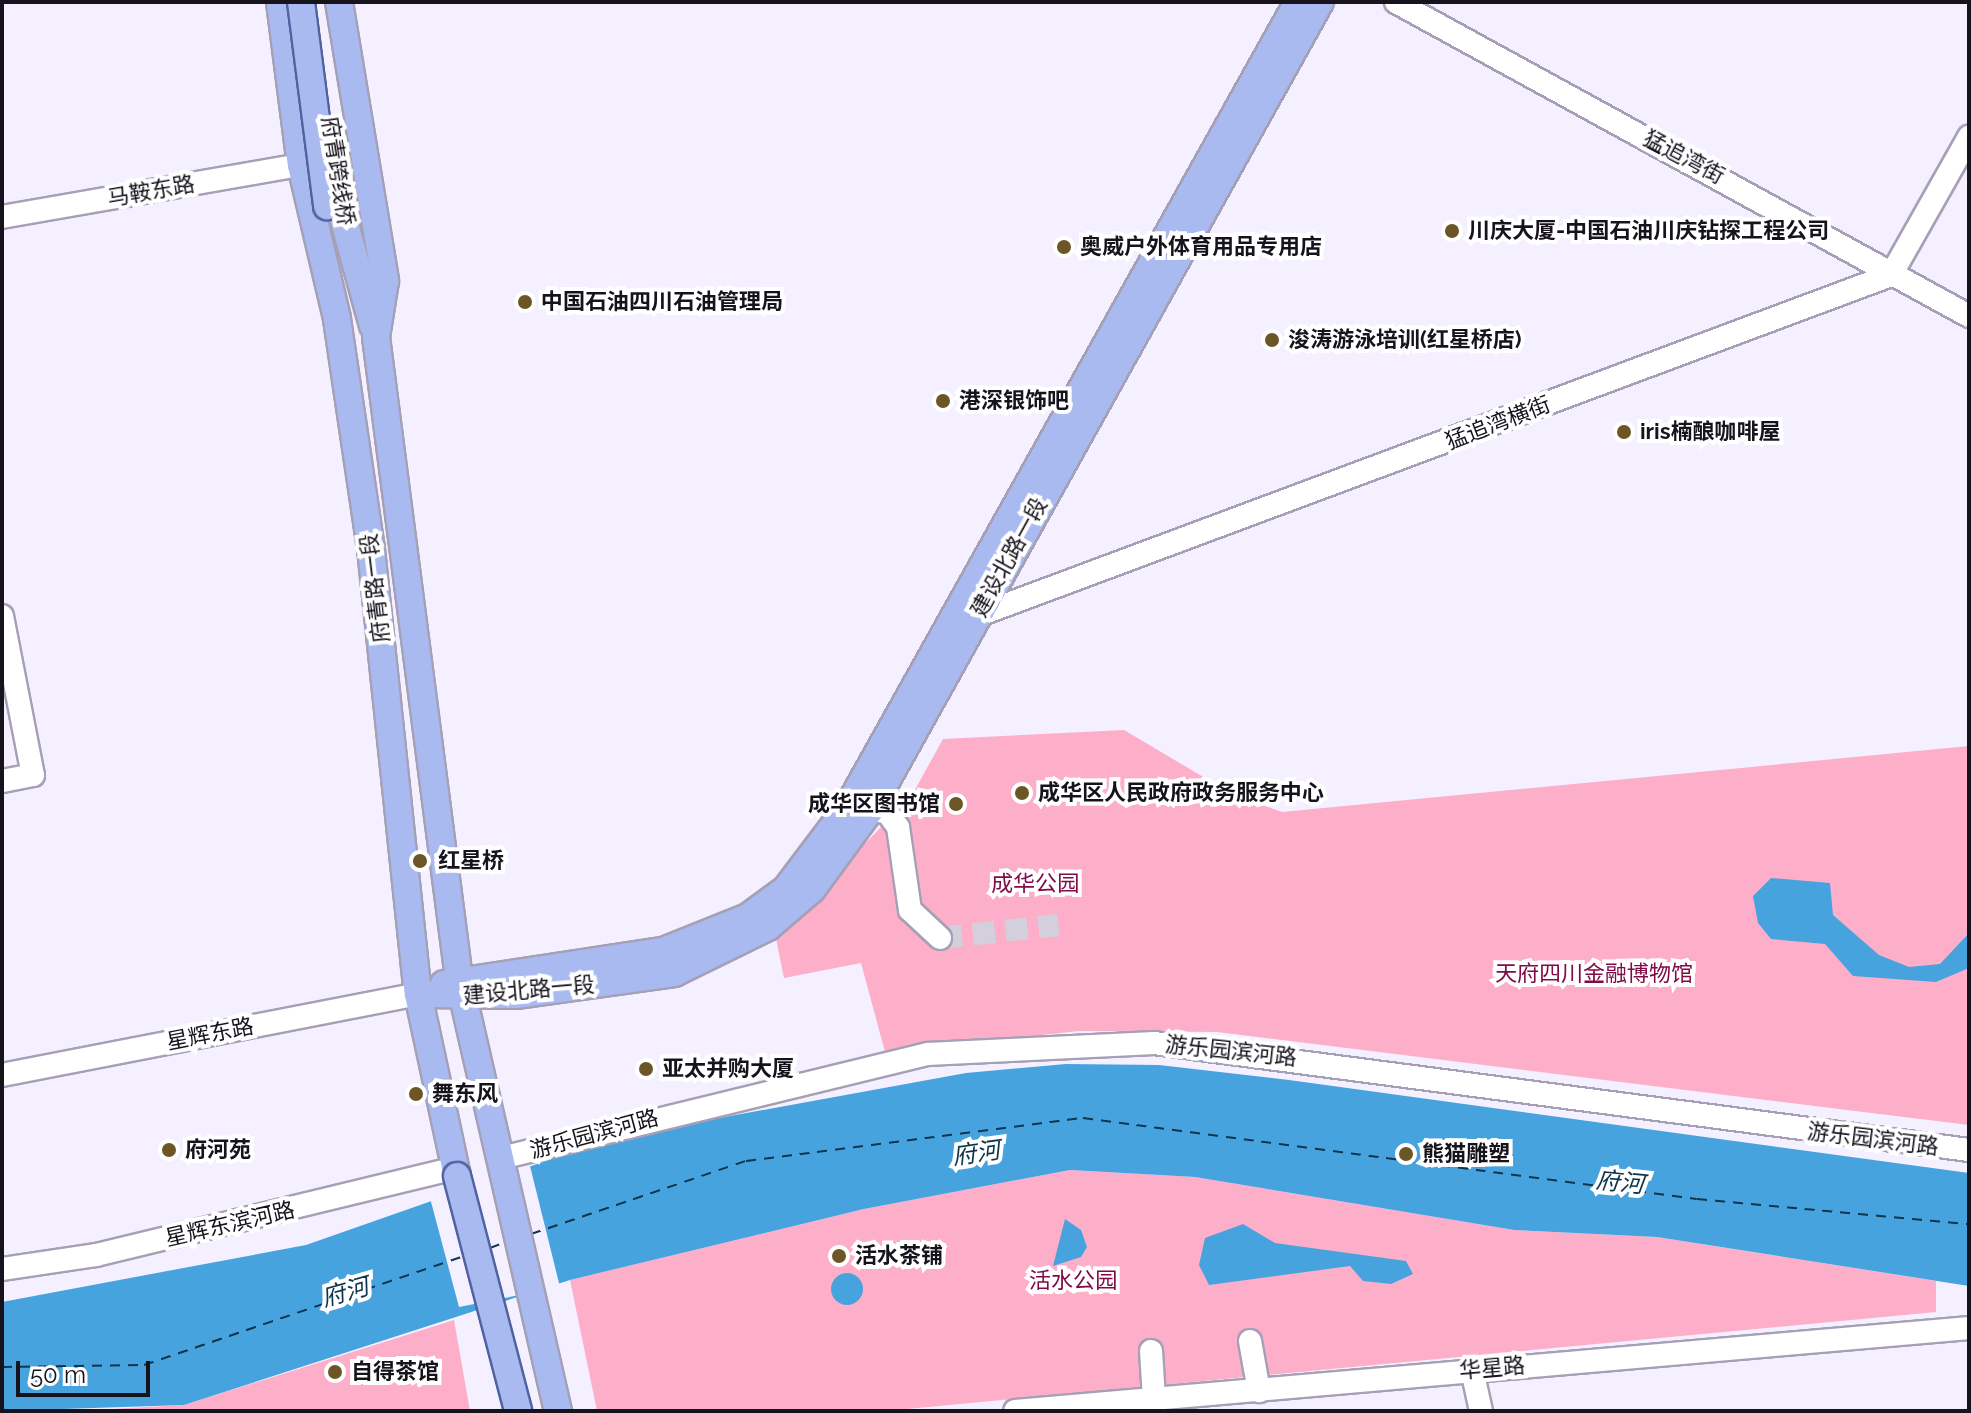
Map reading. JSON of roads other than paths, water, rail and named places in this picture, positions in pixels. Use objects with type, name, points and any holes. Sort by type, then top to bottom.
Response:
[{"type":"main road","name":"府青路一段","points":[[280,2],[301,165],[337,319],[371,549],[418,994],[456,1172]]},
{"type":"main road","name":"府青跨线桥","points":[[301,2],[334,206],[376,337]]},
{"type":"main road","name":"府青跨线桥","points":[[313,2],[334,206],[337,319]]},
{"type":"main road","name":"府青路一段","points":[[339,2],[385,281],[376,337],[461,988],[502,1162]]},
{"type":"main road","name":"建设北路一段","points":[[461,988],[674,973],[722,955],[812,889],[870,810],[965,617],[1298,2]]},
{"type":"main road","name":"建设北路一段","points":[[418,994],[663,951],[748,917],[816,854],[965,617],[1320,2]]},
{"type":"main road","points":[[502,1162],[558,1411]]},
{"type":"main road","points":[[456,1172],[518,1411]]},
{"type":"street","name":"猛追湾街","points":[[1396,2],[1426,9],[1891,275],[1969,316]]},
{"type":"street","points":[[1891,275],[1969,137]]},
{"type":"street","name":"马鞍东路","points":[[2,217],[301,165]]},
{"type":"street","name":"猛追湾横街","points":[[965,617],[1891,275]]},
{"type":"street","points":[[2,616],[33,775],[2,781]]},
{"type":"street","points":[[870,810],[887,812],[898,827],[910,910],[940,938]]},
{"type":"street","name":"星辉东路","points":[[2,1075],[418,994]]},
{"type":"street","name":"游乐园滨河路","points":[[502,1162],[928,1054],[1144,1043],[1273,1053],[1969,1150]]},
{"type":"street","name":"星辉东滨河路","points":[[2,1269],[96,1255],[456,1172]]},
{"type":"street","name":"华星路","points":[[1015,1411],[1969,1328]]},
{"type":"street","points":[[1250,1341],[1259,1391]]},
{"type":"street","points":[[1151,1351],[1154,1399]]},
{"type":"street","points":[[1472,1370],[1481,1411]]},
{"type":"water","points":[[1771,878],[1830,883],[1833,915],[1879,955],[1909,967],[1940,964],[1969,933],[1969,968],[1936,982],[1853,976],[1825,944],[1771,939],[1758,923],[1753,896]]},
{"type":"water","name":"府河","points":[[1066,1064],[1159,1065],[1289,1080],[1969,1173],[1969,1286],[1657,1237],[1514,1230],[1195,1177],[1070,1170],[864,1209],[570,1280],[184,1405],[2,1411],[2,1302],[306,1245],[554,1158],[692,1123],[966,1073]]},
{"type":"water","points":[[1065,1219],[1081,1230],[1087,1247],[1081,1257],[1053,1266]]},
{"type":"water","points":[[1243,1224],[1275,1243],[1406,1261],[1413,1274],[1391,1284],[1363,1281],[1350,1266],[1209,1285],[1199,1265],[1205,1238]]},
{"type":"water","points":[[847,1273],[859,1277],[863,1289],[859,1301],[847,1305],[835,1301],[831,1289],[835,1277]]},
{"type":"tunnel","points":[[940,938],[1058,925]]},
{"type":"place","name":"川庆大厦-中国石油川庆钻探工程公司","points":[[1452,231]]},
{"type":"place","name":"奥威户外体育用品专用店","points":[[1064,247]]},
{"type":"place","name":"中国石油四川石油管理局","points":[[525,302]]},
{"type":"place","name":"浚涛游泳培训(红星桥店)","points":[[1272,340]]},
{"type":"place","name":"港深银饰吧","points":[[943,401]]},
{"type":"place","name":"iris楠酿咖啡屋","points":[[1624,432]]},
{"type":"place","name":"成华区人民政府政务服务中心","points":[[1022,793]]},
{"type":"place","name":"成华区图书馆","points":[[956,804]]},
{"type":"place","name":"红星桥","points":[[420,861]]},
{"type":"place","name":"亚太并购大厦","points":[[646,1069]]},
{"type":"place","name":"舞东风","points":[[416,1094]]},
{"type":"place","name":"府河苑","points":[[169,1150]]},
{"type":"place","name":"熊猫雕塑","points":[[1406,1154]]},
{"type":"place","name":"活水茶铺","points":[[839,1256]]},
{"type":"place","name":"自得茶馆","points":[[335,1372]]},
{"type":"park label","name":"成华公园","points":[[1035,884]]},
{"type":"park label","name":"天府四川金融博物馆","points":[[1594,974]]},
{"type":"park label","name":"活水公园","points":[[1073,1281]]}]
